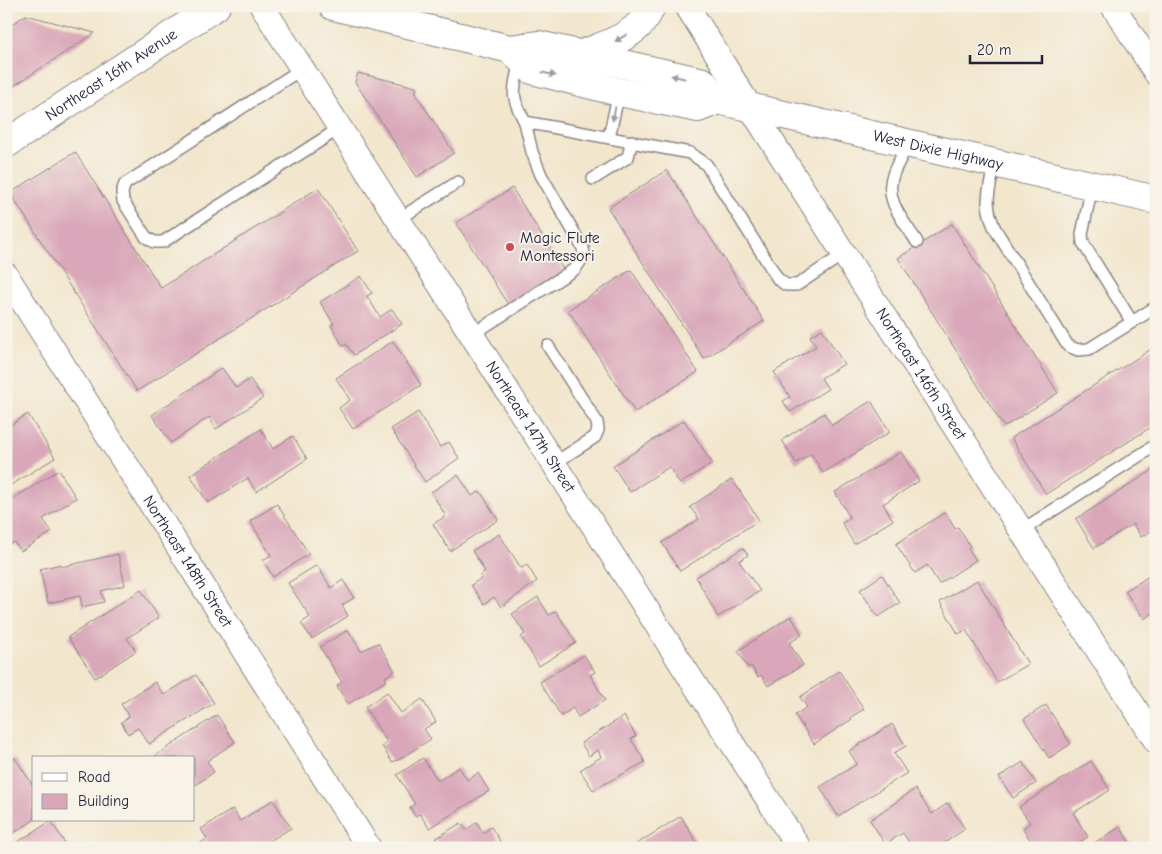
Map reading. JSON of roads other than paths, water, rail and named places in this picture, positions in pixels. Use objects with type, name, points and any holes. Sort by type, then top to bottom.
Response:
[{"type":"main road","name":"Northeast 16th Avenue","points":[[6,144],[216,6]]},
{"type":"main road","name":"West Dixie Highway","points":[[333,6],[398,15],[515,53],[532,70],[619,92],[698,108],[718,100],[909,142],[1156,200]]},
{"type":"main road","points":[[579,55],[620,40],[641,23],[649,12],[650,6]]},
{"type":"main road","name":"West Dixie Highway","points":[[515,53],[538,44],[579,55],[703,82],[718,100]]},
{"type":"street","name":"Northeast 147th Street","points":[[262,6],[799,848]]},
{"type":"street","name":"Northeast 146th Street","points":[[687,6],[1156,741]]},
{"type":"street","points":[[1113,6],[1156,74]]},
{"type":"street","name":"Northeast 148th Street","points":[[6,275],[369,848]]},
{"type":"lane","points":[[471,334],[575,269],[584,256],[583,248],[541,175],[532,152],[525,122],[516,107],[513,98],[515,53]]},
{"type":"lane","points":[[303,68],[125,184],[122,192],[123,201],[146,237],[154,242],[164,242],[340,128]]},
{"type":"lane","points":[[609,137],[619,92]]},
{"type":"lane","points":[[525,122],[690,153],[706,164],[778,279],[786,285],[797,285],[844,254]]},
{"type":"lane","points":[[593,179],[628,156],[632,141]]},
{"type":"lane","points":[[909,142],[893,173],[890,196],[917,242]]},
{"type":"lane","points":[[994,163],[987,200],[989,215],[995,229],[1068,346],[1078,350],[1088,349],[1156,307]]},
{"type":"lane","points":[[398,220],[458,182]]},
{"type":"lane","points":[[1092,186],[1082,234],[1083,243],[1132,322]]},
{"type":"lane","points":[[548,346],[597,422],[598,430],[595,437],[554,464]]},
{"type":"lane","points":[[1022,530],[1156,445]]},
{"type":"place","name":"Magic Flute Montessori","points":[[510,247]]}]
